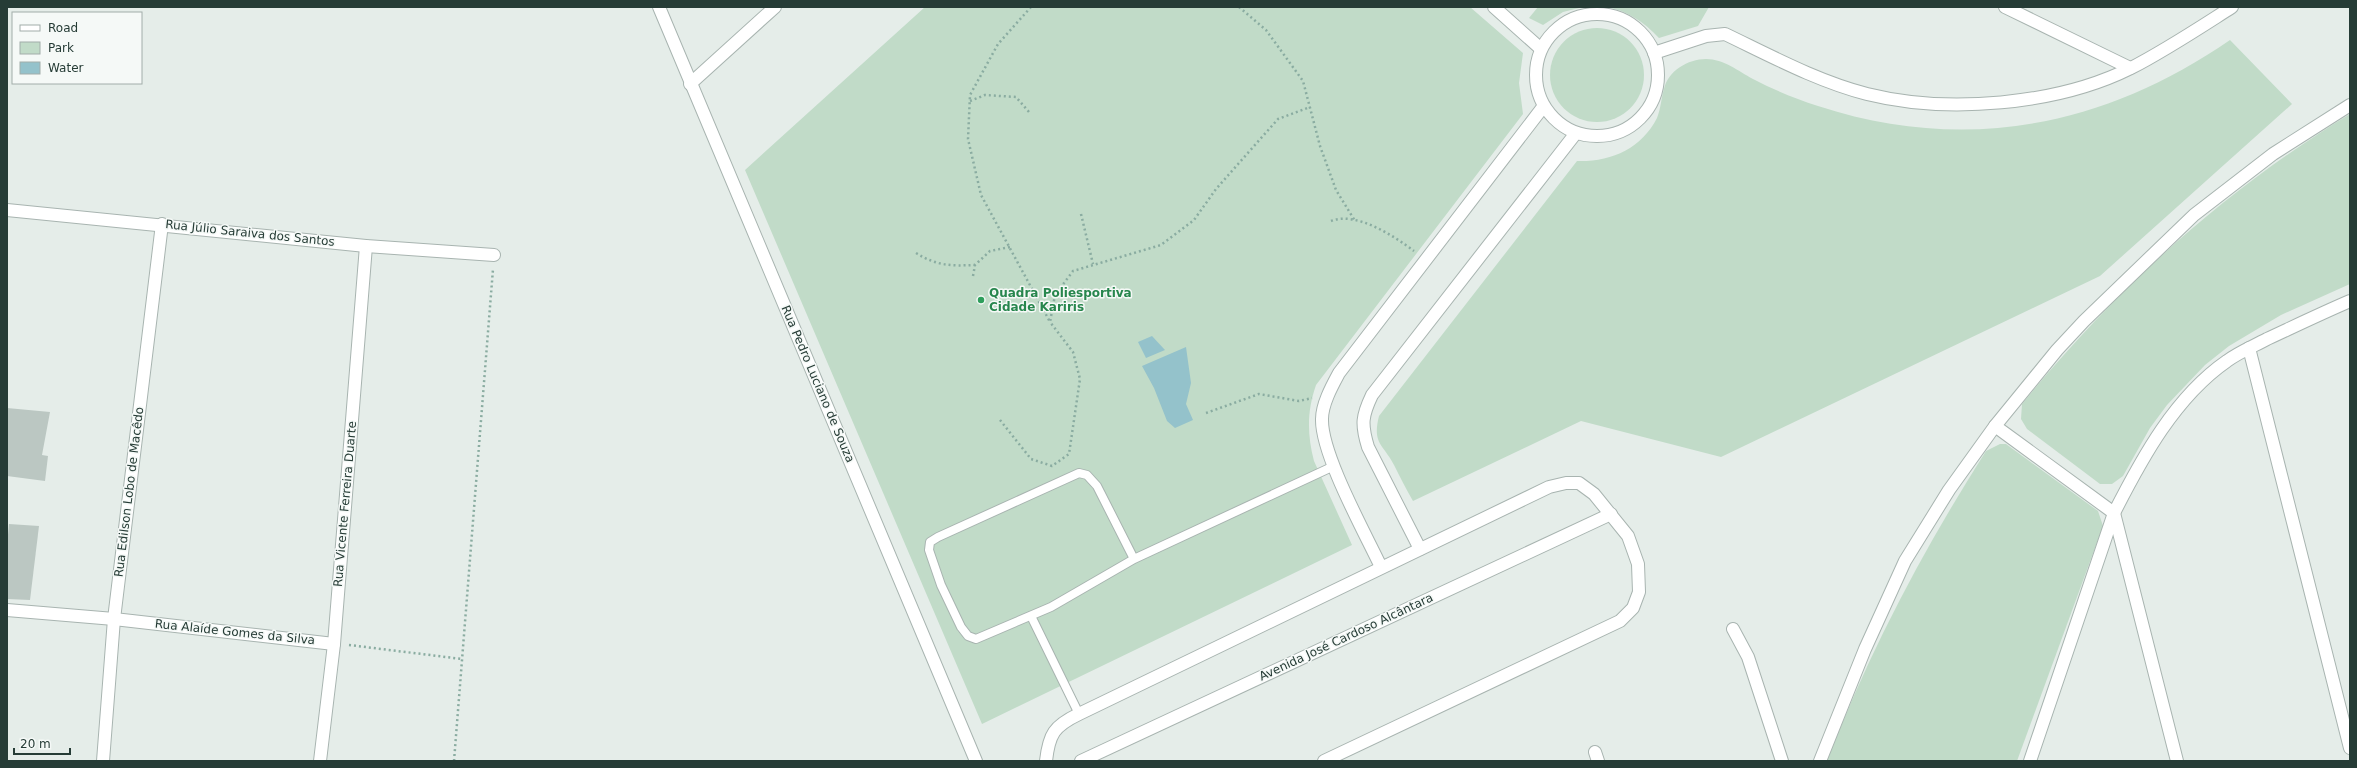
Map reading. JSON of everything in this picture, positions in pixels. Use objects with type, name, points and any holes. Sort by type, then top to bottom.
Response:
[{"type":"street","name":"Rua Pedro Luciano de Souza","points":[[659,7],[690,84],[976,761]]},
{"type":"street","points":[[690,84],[775,7]]},
{"type":"street","points":[[1494,7],[1541,48]]},
{"type":"street","points":[[2005,7],[2130,68]]},
{"type":"street","points":[[1654,53],[1706,36],[1725,34],[1832,83],[1868,94],[1950,106],[2012,101],[2069,90],[2130,68],[2232,7]]},
{"type":"street","points":[[1590,14],[1610,15],[1630,23],[1644,36],[1654,53],[1658,73],[1656,93],[1647,111],[1638,120],[1616,134],[1596,137],[1576,134],[1560,123],[1544,107],[1537,89],[1535,68],[1541,48],[1553,31],[1570,19],[1590,14]]},
{"type":"street","points":[[1820,761],[1865,649],[1905,561],[1949,490],[1995,426],[2057,350],[2084,321],[2194,215],[2273,154],[2350,105]]},
{"type":"street","points":[[1382,567],[1334,466],[1324,437],[1322,418],[1328,396],[1339,373],[1544,107]]},
{"type":"street","points":[[1420,549],[1368,447],[1363,430],[1363,414],[1372,395],[1576,134]]},
{"type":"street","name":"Rua Júlio Saraiva dos Santos","points":[[7,210],[162,224],[366,246],[494,255]]},
{"type":"street","name":"Rua Edilson Lobo de Macêdo","points":[[103,761],[114,618],[162,224]]},
{"type":"street","name":"Rua Vicente Ferreira Duarte","points":[[320,761],[334,644],[366,246]]},
{"type":"street","points":[[2030,761],[2114,513],[2131,479],[2171,417],[2207,377],[2228,360],[2249,348],[2350,300]]},
{"type":"street","points":[[2249,348],[2350,748]]},
{"type":"street","points":[[1995,426],[2114,513],[2177,761]]},
{"type":"street","points":[[1046,761],[1048,741],[1054,730],[1063,721],[1549,487],[1566,483],[1579,483],[1594,494],[1628,536],[1638,564],[1638,592],[1633,608],[1620,621],[1324,761]]},
{"type":"street","name":"Avenida José Cardoso Alcântara","points":[[1081,761],[1611,514]]},
{"type":"street","name":"Rua Alaíde Gomes da Silva","points":[[7,610],[114,618],[334,644]]},
{"type":"street","points":[[1732,629],[1748,657],[1782,761]]},
{"type":"lane","points":[[1134,559],[1098,486],[1087,475],[1079,473],[930,542],[929,550],[941,585],[968,636],[976,639],[987,636],[1032,616],[1134,559],[1334,466]]},
{"type":"lane","points":[[1032,616],[1078,714]]},
{"type":"path","points":[[1000,420],[1031,459],[1052,466],[1069,454],[1080,380],[1073,352],[1050,322],[982,195],[968,139],[970,95],[998,44],[1031,7]]},
{"type":"path","points":[[1240,7],[1266,30],[1303,81],[1320,146],[1336,190],[1355,221]]},
{"type":"path","points":[[970,101],[985,95],[1016,97],[1029,112]]},
{"type":"path","points":[[1050,322],[1054,295],[1073,271],[1161,245],[1167,241],[1194,220],[1216,189],[1278,119],[1310,107]]},
{"type":"path","points":[[1081,214],[1094,264]]},
{"type":"path","points":[[1331,221],[1341,217],[1391,234],[1426,260]]},
{"type":"path","points":[[916,253],[931,262],[954,266],[974,265],[990,251],[1010,247]]},
{"type":"path","points":[[454,761],[494,255]]},
{"type":"path","points":[[973,276],[974,265]]},
{"type":"path","points":[[1206,413],[1259,394],[1299,401],[1328,396]]},
{"type":"path","points":[[334,644],[462,659]]},
{"type":"green space","points":[[925,7],[1470,7],[1523,53],[1519,83],[1523,114],[1316,385],[1311,404],[1309,423],[1310,441],[1314,461],[1352,545],[982,724],[745,170]]},
{"type":"green space","points":[[1538,7],[1583,7],[1563,12],[1543,25],[1529,18]]},
{"type":"green space","points":[[1605,7],[1709,7],[1698,26],[1659,38],[1635,18],[1621,11]]},
{"type":"green space","points":[[1597,28],[1615,31],[1630,42],[1641,57],[1644,75],[1641,93],[1630,108],[1615,119],[1597,122],[1579,119],[1564,108],[1553,93],[1550,75],[1553,57],[1564,42],[1579,31]]},
{"type":"green space","points":[[2230,40],[2292,104],[2100,276],[1721,457],[1581,421],[1413,501],[1394,465],[1380,443],[1377,433],[1379,416],[1577,161],[1590,161],[1613,156],[1624,152],[1643,138],[1657,118],[1666,83],[1674,72],[1692,61],[1706,59],[1719,61],[1777,91],[1818,106],[1873,121],[1927,128],[1980,129],[2032,124],[2083,112],[2133,94],[2182,70]]},
{"type":"green space","points":[[2350,114],[2350,284],[2281,315],[2229,346],[2205,365],[2167,405],[2150,428],[2123,476],[2112,484],[2100,484],[2027,429],[2021,419],[2022,404],[2095,321],[2133,282],[2173,245],[2258,176],[2303,144]]},
{"type":"green space","points":[[2000,444],[2006,444],[2098,511],[2103,526],[2017,761],[1827,761],[1843,720],[1879,641],[1919,564],[1940,526],[1986,451]]},
{"type":"water","points":[[1152,336],[1165,350],[1146,358],[1138,342]]},
{"type":"water","points":[[1186,347],[1191,383],[1186,404],[1193,420],[1175,428],[1167,421],[1154,388],[1142,366]]},
{"type":"building","points":[[7,408],[50,412],[42,455],[48,456],[45,481],[7,476]]},
{"type":"building","points":[[9,524],[39,526],[30,600],[7,599],[7,545]]},
{"type":"place","name":"Quadra Poliesportiva Cidade Kariris","points":[[981,300]]}]
